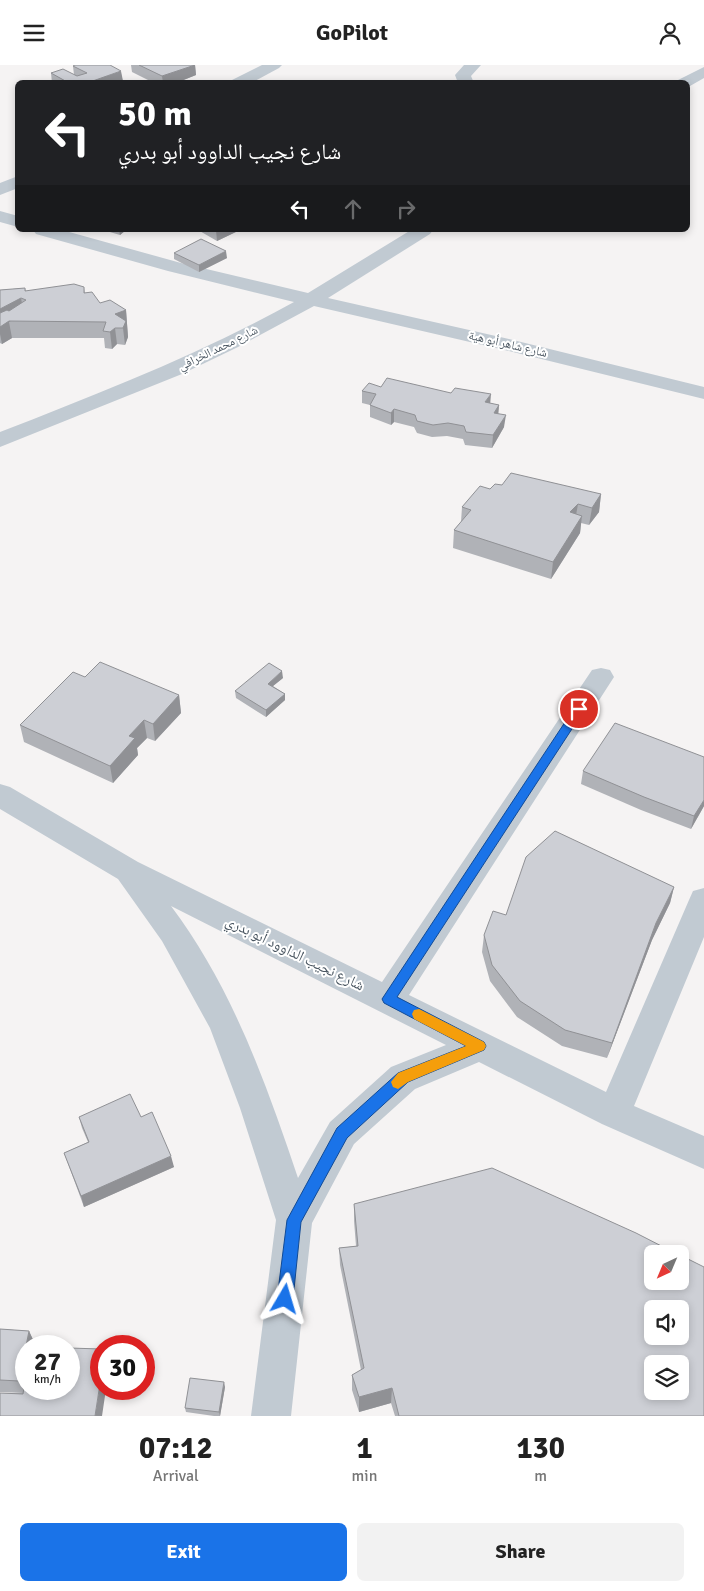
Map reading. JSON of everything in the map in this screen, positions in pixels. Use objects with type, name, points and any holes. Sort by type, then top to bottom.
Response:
[{"type":"street","points":[[244,80],[274,65]]},
{"type":"street","points":[[465,80],[463,75],[473,65]]},
{"type":"street","points":[[689,80],[704,72]]},
{"type":"street","points":[[0,190],[15,182]]},
{"type":"street","points":[[0,216],[15,222]]},
{"type":"street","name":"شارع شاهر أبو هية","points":[[49,232],[131,256],[311,301],[553,355],[704,393]]},
{"type":"street","name":"شارع محمد الخرافي","points":[[0,440],[140,385],[231,343],[311,301],[421,232]]},
{"type":"street","points":[[389,999],[601,677]]},
{"type":"street","name":"شارع نجيب الداوود أبو بدري","points":[[0,795],[127,870],[389,999],[614,1113],[704,1153]]},
{"type":"street","points":[[127,870],[173,932],[225,1024],[257,1108],[294,1220]]},
{"type":"street","points":[[614,1113],[704,900]]},
{"type":"street","points":[[271,1416],[294,1220],[342,1133],[403,1078],[480,1046]]},
{"type":"building","points":[[110,65],[121,71],[96,80],[64,80],[51,73],[63,69],[77,76],[87,73],[73,66]]},
{"type":"building","points":[[139,65],[195,65],[162,76]]},
{"type":"building","points":[[201,239],[226,251],[199,265],[174,253]]},
{"type":"building","points":[[74,284],[84,287],[84,293],[92,292],[100,303],[110,300],[126,310],[115,314],[126,321],[123,328],[115,328],[110,332],[103,331],[106,322],[9,321],[0,327],[0,313],[9,311],[26,300],[21,298],[0,309],[0,290],[25,288],[25,291]]},
{"type":"building","points":[[387,378],[451,393],[455,388],[491,394],[485,402],[499,405],[494,413],[506,415],[493,435],[466,432],[464,426],[448,423],[433,425],[417,421],[415,415],[394,409],[391,413],[370,405],[376,394],[362,391],[369,383],[381,387]]},
{"type":"building","points":[[511,473],[601,494],[592,508],[578,504],[570,512],[582,516],[553,562],[454,530],[471,510],[462,507],[480,486],[490,489],[495,484],[502,485]]},
{"type":"building","points":[[100,662],[179,695],[153,724],[144,720],[129,736],[135,738],[110,766],[20,725],[73,672],[85,677]]},
{"type":"building","points":[[269,663],[282,671],[268,684],[285,694],[266,710],[235,691]]},
{"type":"building","points":[[615,723],[704,757],[704,800],[694,816],[583,771]]},
{"type":"building","points":[[555,831],[674,887],[656,923],[612,1043],[565,1030],[520,1001],[492,965],[484,935],[493,911],[506,915],[526,857]]},
{"type":"building","points":[[130,1094],[141,1117],[152,1112],[171,1156],[81,1196],[64,1153],[89,1142],[79,1117]]},
{"type":"building","points":[[492,1168],[636,1233],[659,1245],[644,1245],[644,1290],[689,1290],[689,1260],[704,1267],[704,1416],[399,1416],[392,1388],[359,1397],[352,1375],[364,1368],[339,1248],[358,1246],[354,1204]]},
{"type":"building","points":[[0,1329],[29,1331],[28,1335],[15,1335],[15,1381],[0,1380]]},
{"type":"building","points":[[80,1348],[90,1349],[90,1400],[97,1400],[95,1416],[0,1416],[0,1393],[15,1394],[15,1400],[80,1400]]},
{"type":"building","points":[[190,1378],[224,1382],[219,1412],[185,1408]]},
{"type":"slow traffic","points":[[398,1082],[403,1078],[480,1046],[419,1014]]},
{"type":"route","points":[[285,1299],[294,1220],[342,1133],[403,1078],[480,1046],[389,999],[579,709]]}]
